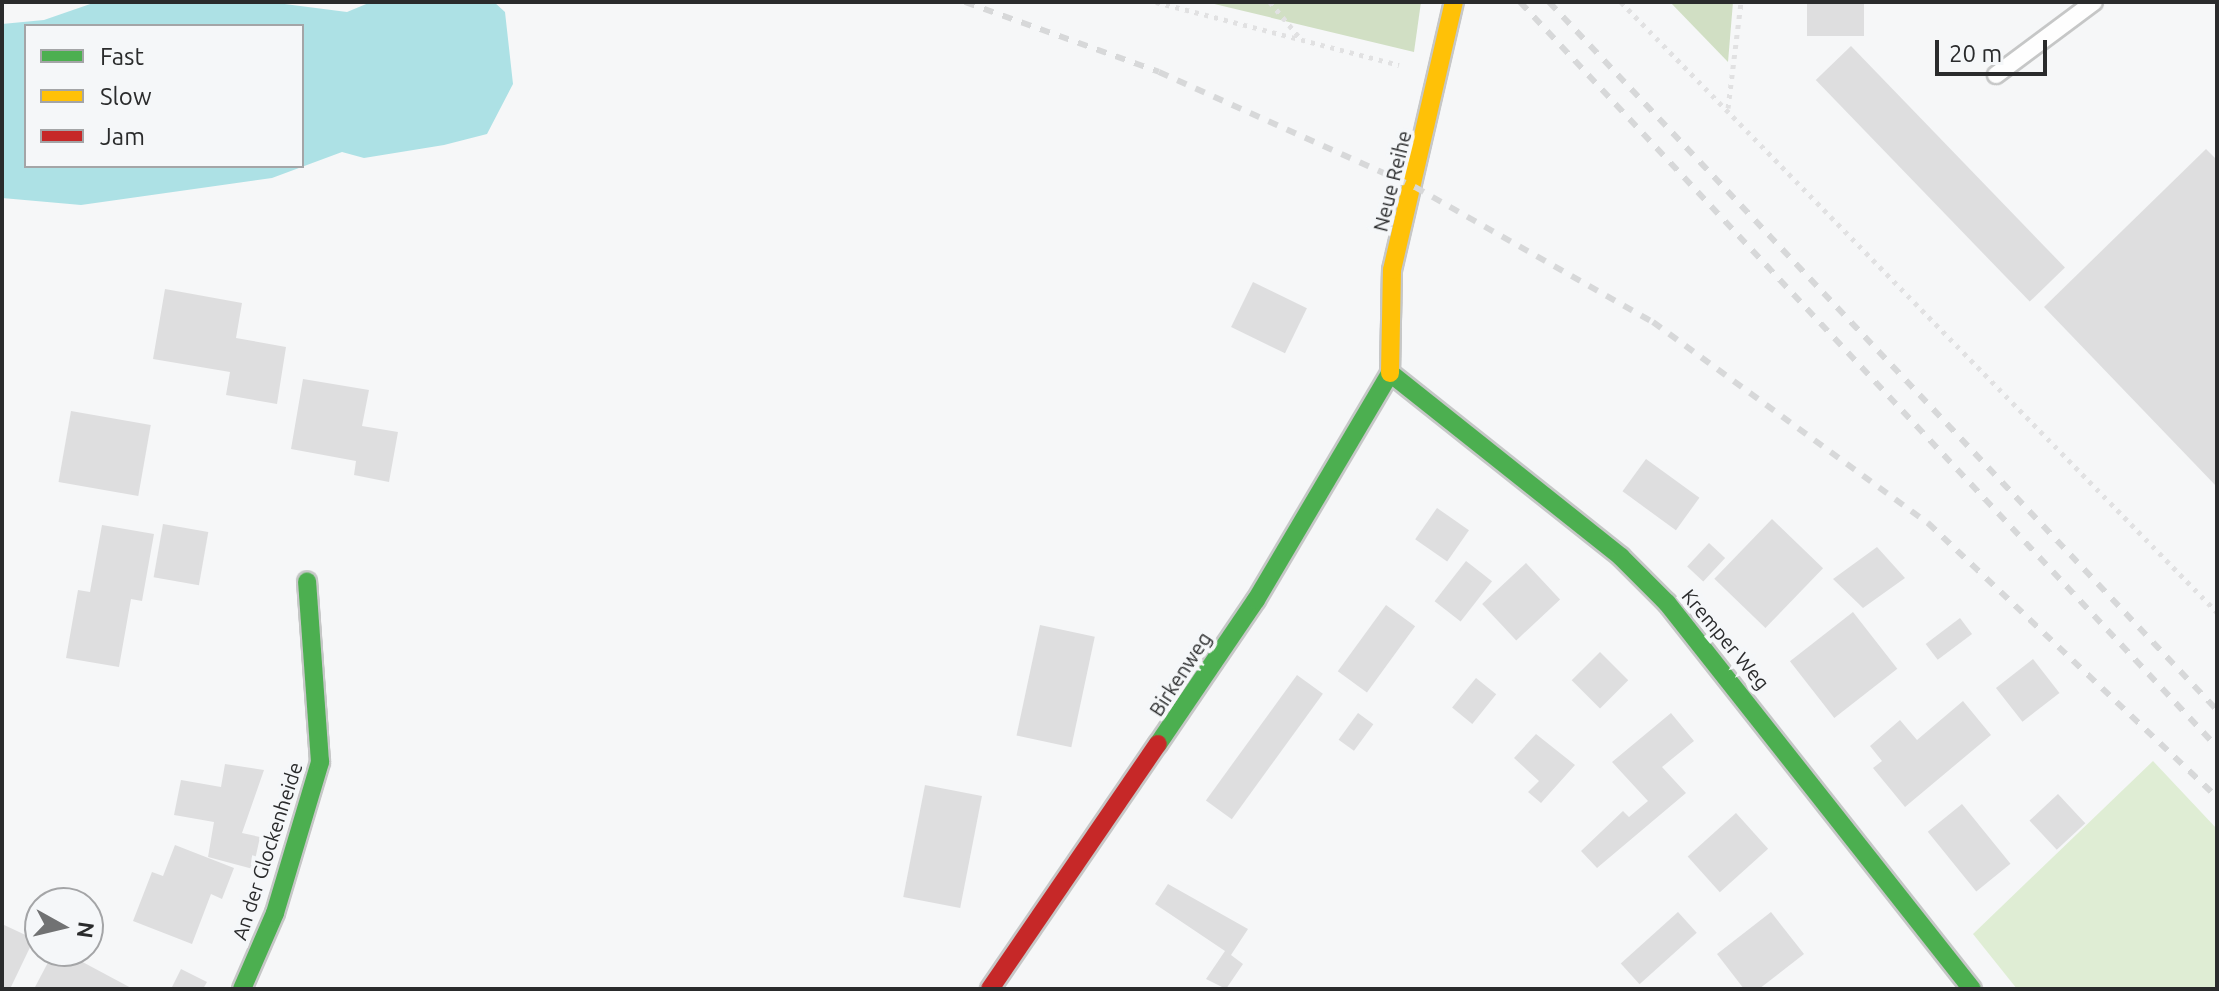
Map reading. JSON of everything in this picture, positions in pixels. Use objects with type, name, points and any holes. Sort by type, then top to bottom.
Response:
[{"type":"street","name":"Neue Reihe","points":[[1390,373],[1392,270],[1440,76],[1454,2]]},
{"type":"street","name":"Birkenweg","points":[[990,989],[1256,600],[1390,373]]},
{"type":"street","name":"Kremper Weg","points":[[1390,373],[1621,557],[1667,603],[1972,989]]},
{"type":"street","name":"An der Glockenheide","points":[[242,989],[275,913],[320,762],[307,581]]},
{"type":"lane","points":[[1996,75],[2094,2]]},
{"type":"path","points":[[1156,2],[1440,76]]},
{"type":"path","points":[[1270,2],[1300,38]]},
{"type":"path","points":[[1621,2],[2217,612]]},
{"type":"path","points":[[1727,109],[1741,2]]},
{"type":"green space","points":[[1206,2],[1421,2],[1414,52]]},
{"type":"green space","points":[[1670,2],[1733,2],[1728,62]]},
{"type":"green space","points":[[2153,761],[2217,829],[2217,989],[2017,989],[1973,934]]},
{"type":"water","points":[[96,2],[269,2],[347,12],[371,2],[494,2],[505,12],[513,84],[487,134],[444,145],[364,158],[342,152],[304,166],[304,24],[24,24],[24,168],[299,168],[272,178],[81,205],[2,198],[2,24],[44,20]]},
{"type":"building","points":[[1807,2],[1864,2],[1864,36],[1807,36]]},
{"type":"building","points":[[1851,46],[2065,268],[2030,302],[1816,80]]},
{"type":"building","points":[[2206,149],[2217,160],[2217,487],[2044,307]]},
{"type":"building","points":[[1253,282],[1307,308],[1285,353],[1231,327]]},
{"type":"building","points":[[165,289],[242,303],[236,338],[286,347],[277,404],[226,395],[230,372],[153,359]]},
{"type":"building","points":[[303,379],[369,390],[362,426],[398,432],[389,482],[354,475],[356,461],[291,449]]},
{"type":"building","points":[[71,411],[151,425],[138,496],[58,482]]},
{"type":"building","points":[[1646,459],[1699,498],[1676,530],[1622,491]]},
{"type":"building","points":[[1437,508],[1469,530],[1447,561],[1415,539]]},
{"type":"building","points":[[1772,519],[1823,568],[1765,628],[1714,579]]},
{"type":"building","points":[[163,524],[208,532],[199,585],[154,577]]},
{"type":"building","points":[[102,525],[154,534],[142,601],[131,599],[119,667],[66,658],[78,590],[90,592]]},
{"type":"building","points":[[1709,543],[1725,558],[1703,581],[1687,566]]},
{"type":"building","points":[[1877,547],[1905,578],[1863,608],[1833,579]]},
{"type":"building","points":[[1466,561],[1492,581],[1461,622],[1435,601]]},
{"type":"building","points":[[1526,563],[1560,600],[1516,640],[1482,604]]},
{"type":"building","points":[[1386,605],[1415,626],[1367,692],[1338,671]]},
{"type":"building","points":[[1853,612],[1897,669],[1834,718],[1790,661]]},
{"type":"building","points":[[1960,618],[1972,634],[1938,660],[1926,644]]},
{"type":"building","points":[[1040,625],[1095,637],[1071,747],[1017,736]]},
{"type":"building","points":[[1600,652],[1628,680],[1600,709],[1572,680]]},
{"type":"building","points":[[2033,659],[2059,693],[2022,722],[1996,688]]},
{"type":"building","points":[[1297,675],[1323,694],[1232,819],[1206,800]]},
{"type":"building","points":[[1476,678],[1496,694],[1472,724],[1452,708]]},
{"type":"building","points":[[1963,701],[1991,735],[1905,807],[1873,768],[1882,761],[1870,746],[1900,720],[1917,740]]},
{"type":"building","points":[[1358,713],[1373,724],[1354,751],[1339,740]]},
{"type":"building","points":[[1671,713],[1694,741],[1662,767],[1686,793],[1597,868],[1581,851],[1623,811],[1629,817],[1648,801],[1612,762]]},
{"type":"building","points":[[1536,734],[1575,765],[1541,803],[1528,792],[1539,781],[1514,758]]},
{"type":"building","points":[[225,764],[264,770],[242,833],[260,837],[253,869],[208,857],[214,822],[174,815],[181,780],[221,787]]},
{"type":"building","points":[[925,785],[982,796],[960,908],[903,897]]},
{"type":"building","points":[[2058,794],[2085,823],[2057,850],[2029,821]]},
{"type":"building","points":[[1962,804],[2010,864],[1976,892],[1928,832]]},
{"type":"building","points":[[1736,813],[1768,849],[1720,892],[1688,856]]},
{"type":"building","points":[[175,845],[234,868],[222,899],[211,894],[192,944],[133,921],[152,872],[163,876]]},
{"type":"building","points":[[1168,884],[1248,929],[1231,955],[1243,964],[1226,989],[1206,979],[1225,951],[1155,904]]},
{"type":"building","points":[[1678,912],[1697,933],[1640,984],[1621,964]]},
{"type":"building","points":[[1771,912],[1804,954],[1759,989],[1744,989],[1717,954]]},
{"type":"building","points":[[2,924],[24,934],[24,960],[10,989],[2,989]]},
{"type":"building","points":[[46,967],[92,967],[133,989],[34,989]]},
{"type":"building","points":[[181,969],[207,982],[203,989],[171,989]]},
{"type":"railway","points":[[965,2],[1159,72],[1415,187],[1653,322],[1928,523],[2217,797]]},
{"type":"railway","points":[[1520,2],[2217,747]]},
{"type":"railway","points":[[1549,2],[2217,710]]},
{"type":"traffic: fast","points":[[1390,373],[1621,557],[1667,603],[1972,989]]},
{"type":"traffic: fast","points":[[1158,744],[1256,600],[1390,373]]},
{"type":"traffic: fast","points":[[242,989],[275,913],[320,762],[307,581]]},
{"type":"traffic: slow","points":[[1390,373],[1392,270],[1454,2]]},
{"type":"traffic: jam","points":[[990,989],[1158,744]]}]
